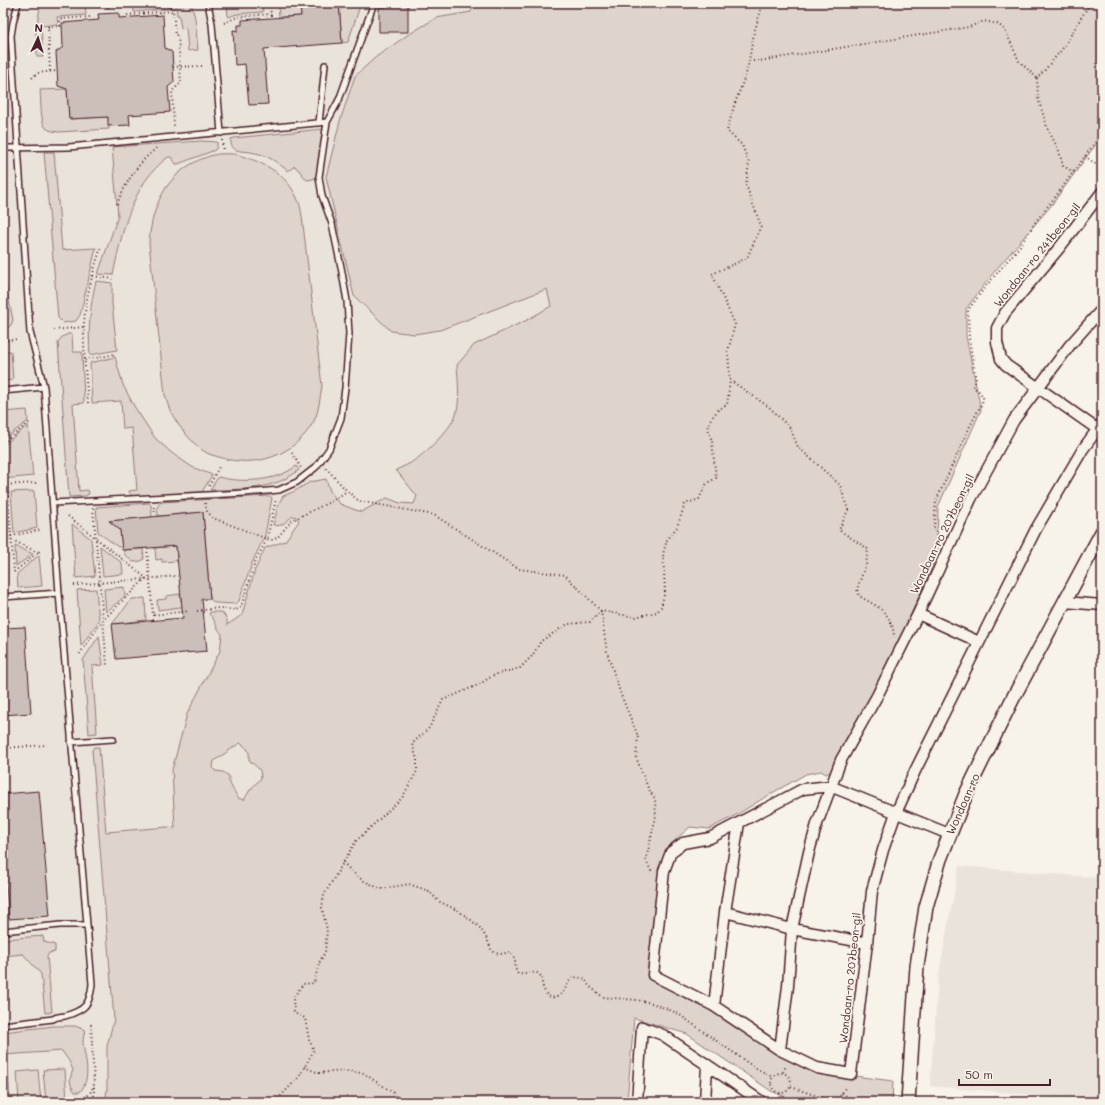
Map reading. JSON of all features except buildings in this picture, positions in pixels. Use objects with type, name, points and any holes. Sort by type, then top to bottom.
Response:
[{"type":"street","name":"Wondoan-ro 241beon-gil","points":[[1099,426],[1038,388],[1006,365],[1001,359],[997,342],[997,328],[1005,313],[1060,247],[1102,192]]},
{"type":"street","name":"Wondoan-ro 207beon-gil","points":[[780,1050],[788,986],[792,929],[809,852],[817,824],[841,760],[877,696],[918,614],[971,499],[1014,420],[1070,345],[1102,309]]},
{"type":"street","name":"Wondoan-ro 207beon-gil","points":[[949,834],[896,813],[830,786],[803,788],[710,838],[683,843],[671,852],[664,871],[653,976],[714,1006],[780,1050],[817,1068],[851,1074],[872,891],[883,850],[896,813],[915,771],[1036,529],[1083,449],[1099,426]]},
{"type":"street","name":"Wondoan-ro","points":[[908,1102],[917,966],[926,907],[940,859],[966,794],[1012,700],[1102,532]]},
{"type":"street","points":[[1064,602],[1102,605]]},
{"type":"street","points":[[918,614],[979,642]]},
{"type":"street","points":[[714,1006],[725,912],[739,823]]},
{"type":"street","points":[[725,912],[792,929],[867,943]]},
{"type":"street","points":[[637,1102],[642,1027],[663,1035],[762,1102]]},
{"type":"street","points":[[705,1102],[707,1066]]},
{"type":"lane","points":[[3,1025],[63,1016],[81,1010],[91,997],[92,984],[59,593],[44,386],[30,332],[12,36],[13,23],[18,3]]},
{"type":"lane","points":[[208,3],[212,24],[221,133]]},
{"type":"lane","points":[[53,503],[278,490],[297,482],[316,467],[329,449],[341,418],[349,334],[347,301],[341,267],[332,224],[322,196],[319,177],[327,122],[339,100],[374,3]]},
{"type":"lane","points":[[320,123],[325,66]]},
{"type":"lane","points":[[3,148],[69,147],[327,122]]},
{"type":"lane","points":[[3,390],[44,386]]},
{"type":"lane","points":[[3,597],[59,593]]},
{"type":"lane","points":[[71,742],[113,739]]},
{"type":"lane","points":[[3,931],[60,925],[87,925]]},
{"type":"path","points":[[108,3],[108,13]]},
{"type":"path","points":[[169,3],[170,7],[173,7],[176,35],[178,35],[181,83],[172,91],[174,126]]},
{"type":"path","points":[[270,3],[271,18]]},
{"type":"path","points":[[324,466],[347,492],[359,501],[434,515],[519,569],[565,575],[601,611],[635,617],[657,612],[661,607],[665,591],[663,554],[667,540],[677,527],[685,504],[699,499],[707,483],[716,478],[712,441],[708,429],[710,420],[720,409],[727,405],[730,380],[728,351],[736,324],[712,274],[747,258],[760,226],[746,185],[749,163],[742,145],[727,131],[734,106],[747,71],[754,33],[763,3]]},
{"type":"path","points":[[1036,78],[1044,71],[1063,48],[1090,3]]},
{"type":"path","points":[[127,15],[173,11]]},
{"type":"path","points":[[224,23],[237,17],[271,14]]},
{"type":"path","points":[[50,72],[48,27],[60,26],[60,19],[90,17]]},
{"type":"path","points":[[749,61],[759,61],[969,27],[984,22],[998,24],[1005,30],[1020,61],[1036,78],[1038,98],[1047,127],[1059,151],[1063,166],[1074,172]]},
{"type":"path","points":[[173,67],[204,66]]},
{"type":"path","points":[[32,78],[37,73],[58,71]]},
{"type":"path","points":[[117,204],[122,191],[136,169],[159,146]]},
{"type":"path","points":[[1085,156],[1102,169]]},
{"type":"path","points":[[88,403],[85,360],[85,312],[101,247]]},
{"type":"path","points":[[93,276],[113,279]]},
{"type":"path","points":[[54,330],[84,327]]},
{"type":"path","points":[[3,341],[17,339]]},
{"type":"path","points":[[85,360],[116,354]]},
{"type":"path","points":[[730,380],[769,407],[790,428],[798,446],[840,485],[848,510],[839,530],[868,550],[866,564],[856,589],[859,596],[883,610],[894,629],[894,637]]},
{"type":"path","points":[[3,443],[31,421]]},
{"type":"path","points":[[292,453],[299,464]]},
{"type":"path","points":[[207,489],[220,465]]},
{"type":"path","points":[[3,485],[36,483]]},
{"type":"path","points":[[7,484],[14,572],[41,550]]},
{"type":"path","points":[[197,610],[218,608],[239,609],[255,562],[267,539],[278,490]]},
{"type":"path","points":[[206,506],[207,511],[213,518],[273,540],[278,537],[291,521],[347,492]]},
{"type":"path","points":[[92,501],[108,665]]},
{"type":"path","points":[[154,507],[155,515]]},
{"type":"path","points":[[68,516],[148,578]]},
{"type":"path","points":[[11,536],[40,530]]},
{"type":"path","points":[[12,540],[39,553]]},
{"type":"path","points":[[147,548],[148,578],[153,620]]},
{"type":"path","points":[[74,585],[178,576]]},
{"type":"path","points":[[79,655],[103,620],[148,578]]},
{"type":"path","points":[[152,615],[189,611]]},
{"type":"path","points":[[275,1102],[299,1077],[314,1050],[309,1040],[305,1018],[294,1013],[293,998],[303,984],[314,984],[319,963],[325,952],[327,930],[322,908],[324,895],[356,841],[402,798],[417,771],[417,760],[412,744],[429,728],[443,700],[478,685],[494,675],[520,668],[532,656],[541,642],[568,624],[590,622],[601,611]]},
{"type":"path","points":[[601,611],[607,652],[621,695],[638,736],[636,756],[648,788],[655,799],[656,816],[646,860],[657,882],[662,887]]},
{"type":"path","points":[[3,748],[47,745]]},
{"type":"path","points":[[343,862],[362,880],[381,889],[410,884],[429,891],[438,901],[457,910],[481,929],[491,949],[495,953],[502,954],[508,952],[513,955],[518,974],[524,975],[530,972],[537,973],[542,977],[542,988],[544,993],[556,997],[561,994],[571,979],[577,977],[585,979],[590,986],[603,997],[652,1003],[677,1013],[751,1065],[772,1077]]},
{"type":"path","points":[[91,1023],[94,1102]]},
{"type":"path","points":[[783,1072],[786,1066]]},
{"type":"path","points":[[304,1067],[319,1073],[344,1071],[363,1073],[394,1093],[399,1102]]},
{"type":"path","points":[[783,1072],[788,1074],[792,1084],[791,1087],[786,1092],[780,1093],[774,1090],[771,1084],[772,1077],[783,1072]]},
{"type":"path","points":[[73,1101],[79,1101],[89,1095],[94,1084]]},
{"type":"path","points":[[791,1087],[823,1098],[838,1101],[845,1088]]},
{"type":"path","points":[[778,1102],[780,1093]]},
{"type":"path","points":[[842,1093],[851,1101],[872,1102]]},
{"type":"shaded area","points":[[3,3],[527,3],[567,270],[216,1102],[3,1102]]},
{"type":"shaded area","points":[[41,3],[85,3],[86,15],[57,17],[58,24],[41,26],[43,57],[37,57],[36,28]]},
{"type":"shaded area","points":[[133,3],[167,3],[168,9],[134,12]]},
{"type":"shaded area","points":[[171,3],[191,3],[195,18],[198,50],[188,51],[186,28],[181,29],[176,5],[171,5]]},
{"type":"shaded area","points":[[227,3],[262,3],[263,12],[237,14],[228,17]]},
{"type":"shaded area","points":[[278,3],[300,3],[301,16],[279,17]]},
{"type":"shaded area","points":[[339,3],[361,3],[348,42],[342,43]]},
{"type":"shaded area","points":[[474,3],[1102,3],[1102,136],[1050,207],[994,272],[966,309],[966,336],[981,410],[938,507],[937,555],[879,687],[836,769],[826,774],[821,771],[806,774],[738,814],[709,829],[690,827],[666,848],[652,978],[735,1023],[793,1061],[846,1075],[893,1081],[892,1102],[798,1102],[771,1091],[687,1034],[634,1018],[627,1102],[105,1102],[107,1090],[107,1046],[114,1019],[92,750],[94,747],[99,747],[106,832],[168,827],[175,828],[172,770],[187,714],[220,651],[222,634],[209,614],[210,612],[222,612],[227,619],[227,625],[242,615],[255,570],[265,548],[285,541],[299,521],[293,516],[282,525],[273,525],[279,503],[283,496],[310,482],[326,479],[330,491],[340,504],[361,512],[387,498],[400,503],[414,504],[417,496],[396,470],[411,463],[420,456],[440,438],[451,424],[458,406],[457,365],[474,345],[527,320],[551,306],[547,289],[440,330],[414,334],[391,331],[354,296],[326,177],[340,121],[355,76],[376,57],[406,36],[436,18],[471,12]],"holes":[[[240,743],[247,748],[249,752],[249,760],[260,770],[261,778],[250,790],[244,800],[238,798],[229,782],[229,776],[223,772],[215,771],[213,767],[214,761]]]},
{"type":"shaded area","points":[[67,89],[69,119],[108,117],[109,129],[58,132],[46,128],[42,116],[40,90]]},
{"type":"shaded area","points":[[323,129],[316,177],[307,180],[295,166],[288,171],[269,157],[253,152],[236,150],[232,147],[231,142],[231,139],[234,138]]},
{"type":"shaded area","points":[[201,141],[217,142],[217,147],[215,150],[178,164],[176,164],[171,157],[168,157],[155,168],[145,181],[130,211],[120,243],[113,275],[98,274],[118,216],[112,147]]},
{"type":"shaded area","points":[[44,152],[54,152],[62,250],[96,248],[80,315],[76,321],[63,323],[58,318]]},
{"type":"shaded area","points":[[216,154],[235,154],[263,164],[279,174],[292,189],[299,202],[302,216],[322,386],[316,417],[306,433],[296,443],[273,457],[246,461],[233,460],[208,454],[202,450],[182,429],[170,410],[165,395],[149,243],[154,213],[159,200],[175,177],[185,168]]},
{"type":"shaded area","points":[[96,281],[112,283],[112,304],[117,350],[90,355],[90,318]]},
{"type":"shaded area","points":[[3,286],[6,286],[13,320],[11,325],[3,332]]},
{"type":"shaded area","points":[[72,334],[73,352],[82,352],[84,403],[73,404],[79,491],[88,490],[89,494],[85,496],[69,497],[58,342],[62,337]]},
{"type":"shaded area","points":[[3,351],[11,351],[13,380],[3,381]]},
{"type":"shaded area","points":[[115,357],[123,385],[134,406],[155,438],[173,454],[192,467],[212,475],[202,492],[136,496],[130,493],[129,491],[137,490],[132,428],[123,429],[121,401],[92,403],[90,363]]},
{"type":"shaded area","points":[[27,410],[28,421],[3,440],[3,412]]},
{"type":"shaded area","points":[[28,425],[33,476],[3,479],[3,446]]},
{"type":"shaded area","points":[[296,466],[299,470],[289,477],[268,485],[245,489],[210,490],[218,477],[238,480],[258,480],[279,475]]},
{"type":"shaded area","points":[[34,491],[37,528],[14,533],[11,492]]},
{"type":"shaded area","points":[[270,496],[272,498],[265,535],[252,563],[239,601],[235,604],[215,603],[210,599],[203,512],[158,516],[158,506],[162,502]]},
{"type":"shaded area","points":[[149,503],[151,505],[152,517],[109,521],[120,530],[122,547],[118,547],[98,532],[96,507]]},
{"type":"shaded area","points":[[72,524],[91,539],[95,576],[76,578]]},
{"type":"shaded area","points":[[15,546],[33,554],[16,566]]},
{"type":"shaded area","points":[[100,546],[122,563],[123,574],[103,576]]},
{"type":"shaded area","points":[[176,546],[177,561],[162,562],[162,559],[156,560],[155,548]]},
{"type":"shaded area","points":[[143,549],[144,559],[141,561],[133,562],[124,554],[124,550]]},
{"type":"shaded area","points":[[39,555],[42,586],[18,588],[17,574]]},
{"type":"shaded area","points":[[124,587],[125,596],[106,612],[104,589]]},
{"type":"shaded area","points":[[96,589],[99,621],[81,646],[77,590]]},
{"type":"shaded area","points":[[180,594],[181,601],[188,601],[188,606],[158,610],[157,600],[166,599],[166,596]]},
{"type":"shaded area","points":[[145,598],[146,620],[112,624],[132,599]]},
{"type":"shaded area","points":[[99,636],[103,665],[92,666],[97,733],[89,734],[83,660]]},
{"type":"shaded area","points":[[959,866],[1102,878],[1102,1101],[930,1086],[938,979]]},
{"type":"shaded area","points":[[43,936],[44,942],[55,945],[55,952],[49,953],[47,956],[52,1012],[45,1013],[41,974],[23,954],[3,956],[3,939]]},
{"type":"shaded area","points":[[54,1026],[75,1026],[85,1030],[83,1043],[87,1074],[84,1086],[80,1092],[75,1092],[71,1084],[70,1079],[73,1070],[62,1051],[3,1055],[3,1032]]},
{"type":"shaded area","points":[[65,1069],[67,1102],[46,1102],[43,1070]]},
{"type":"shaded area","points":[[38,1070],[41,1102],[19,1102],[17,1072]]},
{"type":"shaded area","points":[[3,1072],[8,1072],[10,1102],[3,1102]]}]
